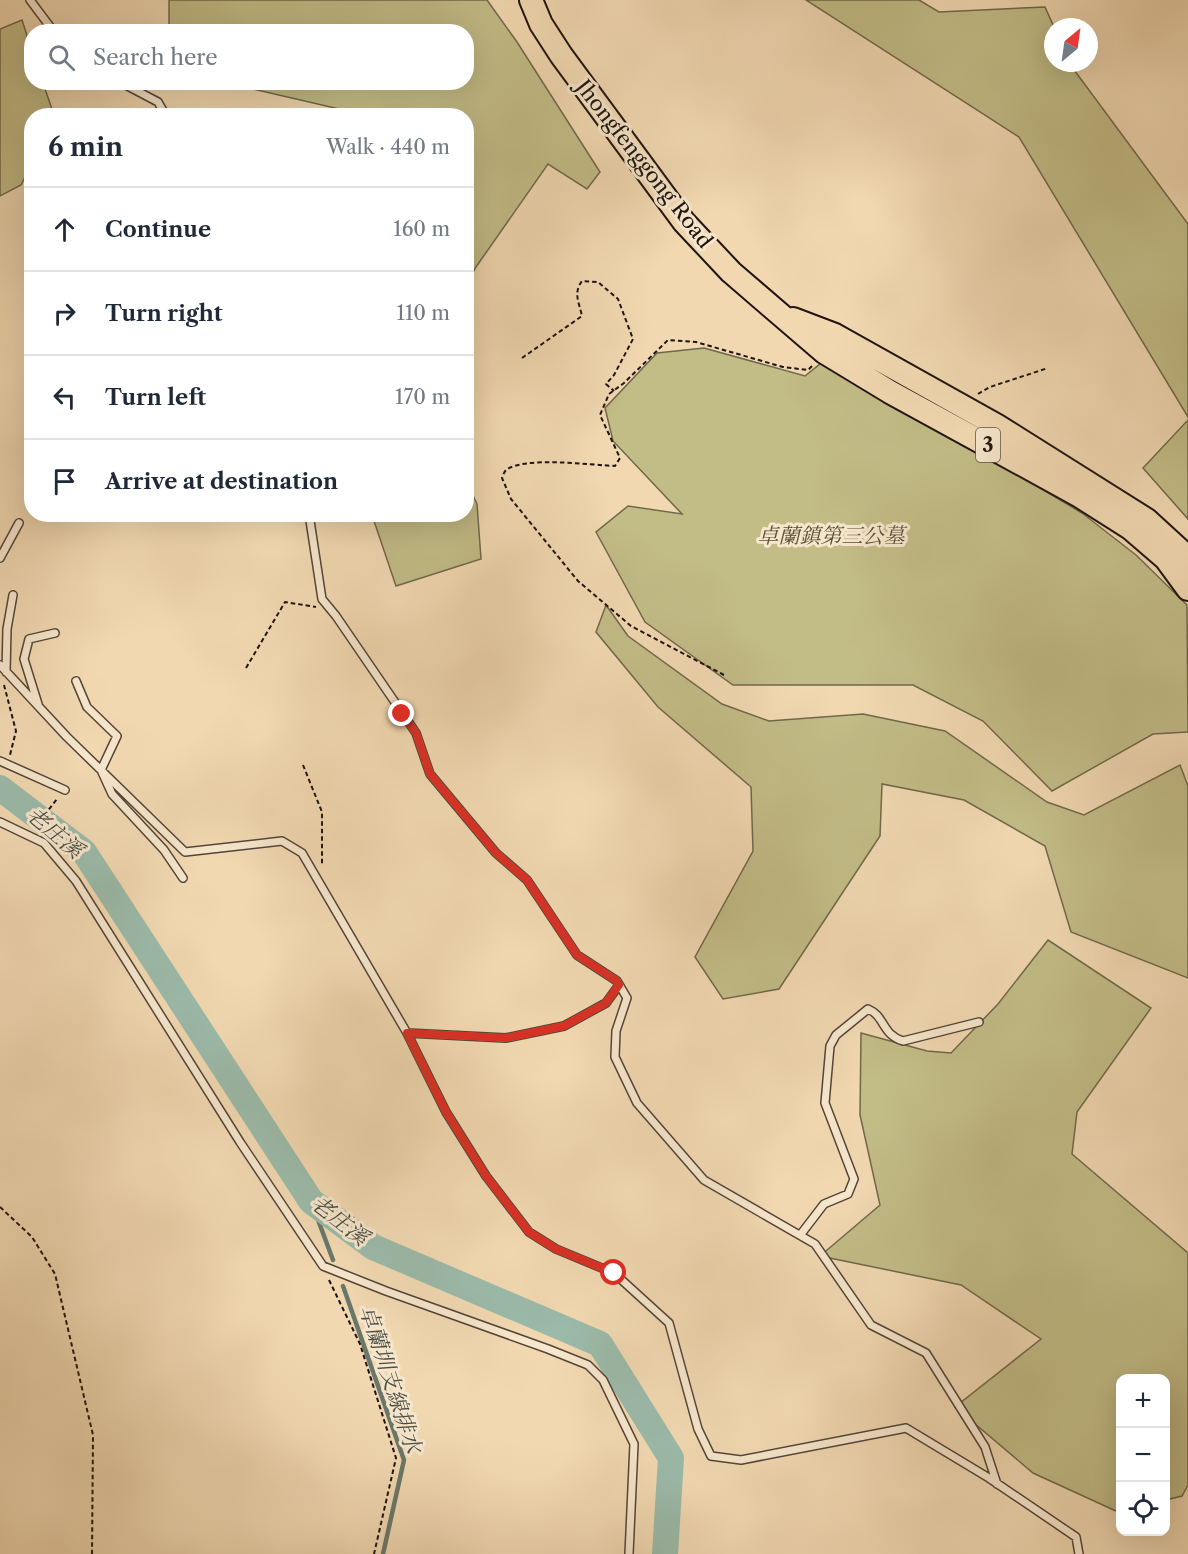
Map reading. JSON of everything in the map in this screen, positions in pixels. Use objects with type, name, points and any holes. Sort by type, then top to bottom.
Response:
[{"type":"main road","name":"Jhongfenggong Road","points":[[531,0],[541,24],[561,55],[684,222],[731,272],[824,352],[890,392],[1078,495],[1130,528],[1166,559],[1188,589]]},
{"type":"main road","name":"Jhongfenggong Road","points":[[777,313],[835,335],[961,405],[1147,520],[1188,560]]},
{"type":"lane","points":[[30,0],[48,24]]},
{"type":"lane","points":[[135,90],[158,102],[161,108]]},
{"type":"lane","points":[[310,522],[322,599],[416,733],[430,774],[496,853],[527,880],[577,955],[617,981],[627,998],[616,1031],[615,1057],[637,1103],[704,1180],[815,1244],[871,1325],[926,1353],[985,1447],[997,1484]]},
{"type":"lane","points":[[0,558],[20,524]]},
{"type":"lane","points":[[4,676],[7,629],[13,595]]},
{"type":"lane","points":[[38,706],[24,659],[29,639],[55,633]]},
{"type":"lane","points":[[0,665],[4,676],[38,706],[185,852],[282,841],[302,853],[407,1033],[446,1112],[486,1176],[529,1232],[556,1249],[614,1273],[669,1323],[698,1429],[711,1456],[741,1460],[906,1428],[997,1484],[1076,1537],[1079,1554]]},
{"type":"lane","points":[[76,681],[87,707],[117,736],[101,770],[112,794],[164,850],[183,878]]},
{"type":"lane","points":[[4,762],[65,790]]},
{"type":"lane","points":[[0,822],[44,843],[76,881],[240,1142],[323,1266],[588,1365],[603,1380],[634,1444],[629,1554]]},
{"type":"lane","points":[[407,1033],[506,1038],[564,1026],[606,1003],[619,985]]},
{"type":"lane","points":[[801,1234],[824,1204],[848,1194],[854,1179],[825,1104],[830,1046],[836,1035],[868,1009],[875,1012],[893,1039],[903,1041],[979,1022]]},
{"type":"path","points":[[522,358],[582,316],[575,294],[579,283],[582,281],[598,282],[618,298],[633,339],[614,375],[606,384],[614,391]]},
{"type":"path","points":[[724,675],[631,626],[578,581],[511,499],[502,478],[505,471],[517,466],[540,462],[615,466],[620,458],[600,415],[609,394],[668,340],[696,342],[783,367],[808,370],[824,352]]},
{"type":"path","points":[[961,405],[990,387],[1048,368]]},
{"type":"path","points":[[246,668],[285,602],[314,608],[328,606]]},
{"type":"path","points":[[4,676],[16,731],[4,762]]},
{"type":"path","points":[[303,765],[322,812],[322,888]]},
{"type":"path","points":[[28,836],[65,790]]},
{"type":"path","points":[[0,1207],[32,1237],[55,1274],[93,1435],[92,1554]]},
{"type":"path","points":[[323,1266],[360,1344],[396,1458],[374,1554]]},
{"type":"green space","points":[[169,0],[487,0],[517,42],[600,172],[587,189],[548,164],[474,271],[474,108],[335,108],[257,90],[474,90],[474,24],[169,24]]},
{"type":"green space","points":[[806,0],[919,0],[939,12],[1045,7],[1050,18],[1044,18],[1044,72],[1076,72],[1188,224],[1188,417],[1019,137]]},
{"type":"green space","points":[[22,20],[24,26],[24,90],[45,90],[52,108],[24,108],[24,179],[21,185],[0,196],[0,29]]},
{"type":"green space","name":"卓蘭鎮第三公墓","points":[[704,348],[805,376],[825,360],[1082,513],[1136,555],[1187,605],[1188,732],[1153,734],[1052,791],[983,721],[913,685],[733,685],[645,622],[596,532],[628,506],[682,514],[613,441],[605,408],[657,353]]},
{"type":"green space","points":[[1188,420],[1188,519],[1143,468]]},
{"type":"green space","points":[[474,498],[477,504],[481,559],[396,586],[374,522],[474,522]]},
{"type":"green space","points":[[606,605],[628,636],[722,704],[769,721],[863,714],[945,731],[1047,802],[1084,815],[1180,765],[1188,786],[1188,978],[1071,932],[1045,846],[964,800],[882,784],[880,836],[779,989],[723,999],[695,957],[753,851],[751,787],[658,707],[596,632]]},
{"type":"green space","points":[[1048,940],[1151,1008],[1077,1112],[1072,1154],[1188,1253],[1188,1485],[1182,1496],[1170,1499],[1170,1374],[1116,1374],[1116,1511],[1033,1473],[955,1407],[1041,1339],[961,1285],[820,1256],[880,1205],[860,1115],[861,1033],[927,1051],[951,1053],[998,1004]]},
{"type":"waterway","name":"老庄溪","points":[[0,788],[84,852],[311,1201],[373,1247],[600,1344],[671,1458],[665,1554]]},
{"type":"waterway","points":[[311,1201],[333,1260]]},
{"type":"waterway","name":"卓蘭圳支線排水","points":[[343,1286],[404,1460],[383,1554]]},
{"type":"route","points":[[402,714],[416,733],[430,774],[496,853],[527,880],[577,955],[617,981],[619,985],[606,1003],[564,1026],[506,1038],[407,1033],[446,1112],[486,1176],[529,1232],[556,1249],[614,1273]]}]
